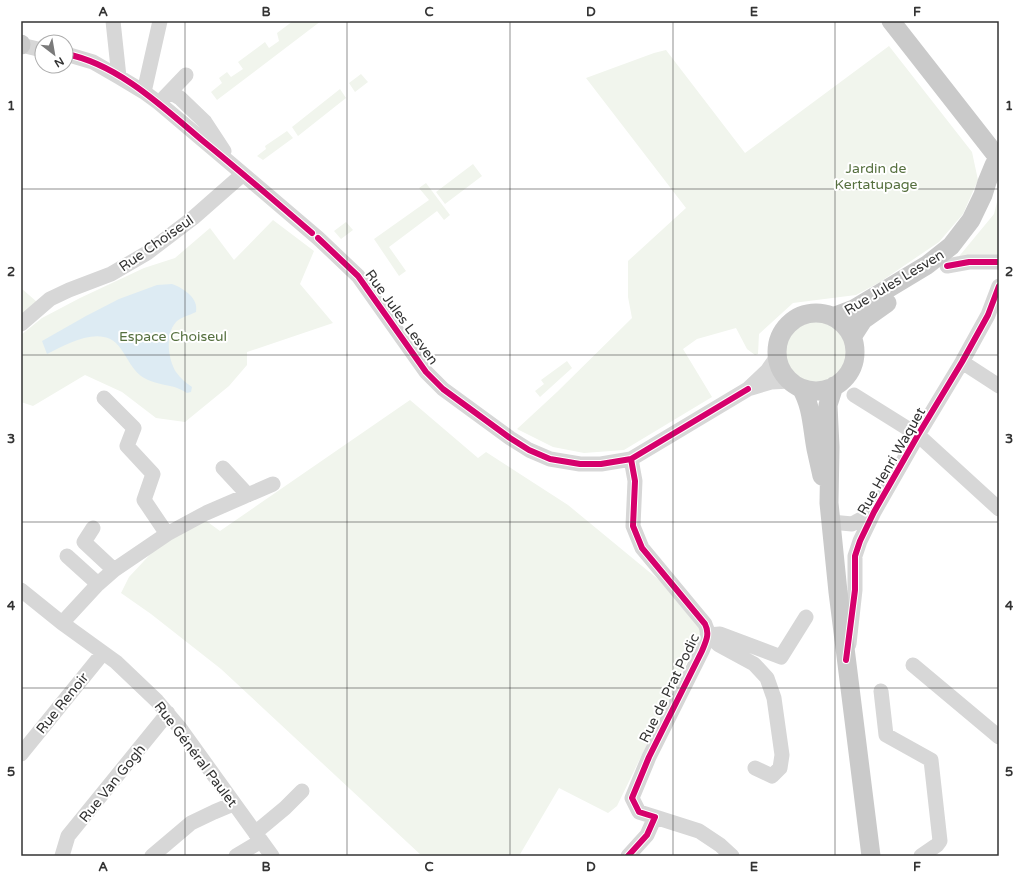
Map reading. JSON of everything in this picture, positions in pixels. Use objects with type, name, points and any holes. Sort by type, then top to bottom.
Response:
[{"type":"main road","points":[[891,21],[999,160]]},
{"type":"main road","name":"Rue Jules Lesven","points":[[833,317],[854,309],[869,300],[927,265],[951,246],[971,220],[983,195],[994,165],[999,160]]},
{"type":"main road","name":"Rue Jules Lesven","points":[[852,337],[863,320],[947,266],[966,243],[980,220],[988,201],[999,165]]},
{"type":"main road","points":[[795,385],[810,391],[826,390],[842,381],[848,374],[854,356],[854,346],[852,337],[841,322],[833,317],[823,314],[812,313],[802,316],[793,321],[786,328],[780,336],[777,346],[777,357],[781,370],[795,385],[806,395],[830,513]]},
{"type":"main road","points":[[834,386],[828,405],[830,447],[830,513],[846,660],[871,856]]},
{"type":"street","points":[[113,21],[119,77]]},
{"type":"street","points":[[144,92],[160,21]]},
{"type":"street","points":[[21,45],[34,48]]},
{"type":"street","name":"Rue Jules Lesven","points":[[74,56],[94,62],[144,92],[238,170],[318,238],[358,276],[430,376],[443,389],[510,438],[529,450],[550,459],[580,464],[601,464],[631,459],[748,389],[767,372],[777,357]]},
{"type":"street","points":[[159,104],[186,75]]},
{"type":"street","name":"Rue Jules Lesven","points":[[170,92],[180,98],[205,122],[238,170]]},
{"type":"street","name":"Rue Choiseul","points":[[21,324],[50,300],[69,290],[111,274],[147,253],[193,218],[238,170]]},
{"type":"street","name":"Rue Jules Lesven","points":[[947,266],[969,262],[999,262]]},
{"type":"street","name":"Rue Henri Waquet","points":[[846,660],[855,590],[855,556],[860,540],[874,512],[988,315],[999,286]]},
{"type":"street","points":[[962,362],[999,386]]},
{"type":"street","name":"Rue Jules Lesven","points":[[748,389],[772,382],[795,385]]},
{"type":"street","points":[[854,395],[918,435],[999,509]]},
{"type":"street","points":[[104,398],[134,428],[127,446],[153,474],[144,500],[167,534]]},
{"type":"street","name":"Rue de Prat Podic","points":[[631,459],[636,481],[633,526],[642,548],[708,628],[708,635],[702,651],[649,757],[632,798],[639,812],[655,817]]},
{"type":"street","points":[[223,468],[248,495]]},
{"type":"street","points":[[62,623],[98,584],[114,570],[167,534],[206,513],[273,484]]},
{"type":"street","name":"Rue Henri Waquet","points":[[852,524],[874,512]]},
{"type":"street","name":"Rue Henri Waquet","points":[[830,513],[852,524],[857,531],[860,540]]},
{"type":"street","points":[[93,528],[84,542],[114,570]]},
{"type":"street","points":[[67,556],[98,584]]},
{"type":"street","name":"Rue Général Paulet","points":[[21,590],[125,670],[168,713],[272,856]]},
{"type":"street","name":"Rue de Prat Podic","points":[[708,635],[720,634],[781,657],[806,617]]},
{"type":"street","points":[[708,635],[719,645],[754,664],[767,678],[774,698],[782,755],[780,768],[772,776],[755,768]]},
{"type":"street","name":"Rue Renoir","points":[[21,754],[26,739],[103,653]]},
{"type":"street","points":[[914,665],[999,737]]},
{"type":"street","points":[[881,691],[886,735],[931,760],[940,841],[938,845],[920,856]]},
{"type":"street","name":"Rue Van Gogh","points":[[62,856],[68,836],[168,713]]},
{"type":"street","points":[[236,856],[258,837],[302,791]]},
{"type":"street","points":[[152,856],[191,823],[233,804]]},
{"type":"street","points":[[628,856],[648,835],[655,817],[699,831],[718,850],[732,856]]},
{"type":"green space","points":[[293,21],[321,21],[217,100],[211,92],[222,83],[219,78],[227,72],[231,77],[243,69],[238,62],[265,42],[269,48],[279,41],[277,33]]},
{"type":"green space","name":"Jardin de Kertatupage","points":[[889,46],[972,152],[978,180],[963,214],[939,242],[880,282],[856,295],[793,303],[759,334],[758,354],[755,355],[747,349],[736,328],[697,339],[683,349],[712,397],[624,450],[584,453],[553,447],[517,429],[632,318],[628,297],[628,261],[686,208],[586,78],[666,50],[745,153]]},
{"type":"green space","points":[[361,74],[368,82],[355,92],[349,83]]},
{"type":"green space","points":[[340,89],[346,98],[298,136],[292,127]]},
{"type":"green space","points":[[287,131],[293,138],[263,160],[257,156],[266,149],[265,146]]},
{"type":"green space","points":[[473,164],[482,176],[445,204],[436,192]]},
{"type":"green space","points":[[426,183],[450,215],[444,220],[437,211],[389,247],[406,271],[399,276],[374,239],[429,200],[419,188]]},
{"type":"green space","points":[[999,194],[999,256],[956,260],[994,214]]},
{"type":"green space","name":"Espace Choiseul","points":[[273,220],[314,251],[300,284],[333,323],[247,352],[247,365],[229,386],[185,422],[156,418],[122,392],[85,375],[33,406],[21,402],[21,335],[42,318],[80,298],[144,268],[175,258],[210,228],[234,260]]},
{"type":"green space","points":[[346,222],[353,230],[341,239],[334,231]]},
{"type":"green space","points":[[21,288],[37,302],[21,315]]},
{"type":"green space","points":[[810,322],[822,322],[833,327],[841,335],[846,346],[844,364],[833,377],[822,382],[810,382],[799,377],[791,369],[786,358],[786,346],[791,335],[799,327]]},
{"type":"green space","points":[[567,361],[572,368],[540,397],[535,391],[544,384],[541,380]]},
{"type":"green space","points":[[410,400],[478,458],[486,452],[568,505],[659,580],[702,631],[617,806],[608,813],[559,788],[519,856],[422,856],[221,669],[151,614],[121,593],[129,577],[157,547],[205,520],[220,531]]},
{"type":"shaded area","points":[[172,284],[189,294],[193,298],[196,307],[196,312],[183,317],[176,322],[170,333],[169,340],[173,367],[179,376],[192,387],[191,392],[187,393],[177,388],[144,378],[130,364],[114,341],[105,337],[96,336],[86,338],[65,345],[47,354],[42,341],[86,316],[119,299],[157,285]]},
{"type":"cycle path","points":[[74,56],[104,67],[139,89],[312,233]]},
{"type":"cycle path","points":[[318,238],[358,276],[426,372],[443,389],[510,438],[529,450],[550,459],[580,464],[601,464],[631,459],[748,389]]},
{"type":"cycle path","points":[[947,266],[969,262],[999,262]]},
{"type":"cycle path","points":[[846,660],[855,590],[855,556],[860,541],[874,512],[988,315],[999,286]]},
{"type":"cycle path","points":[[628,856],[647,835],[655,817],[639,812],[632,798],[649,757],[702,651],[707,634],[705,624],[642,548],[633,526],[635,481],[631,459]]}]
